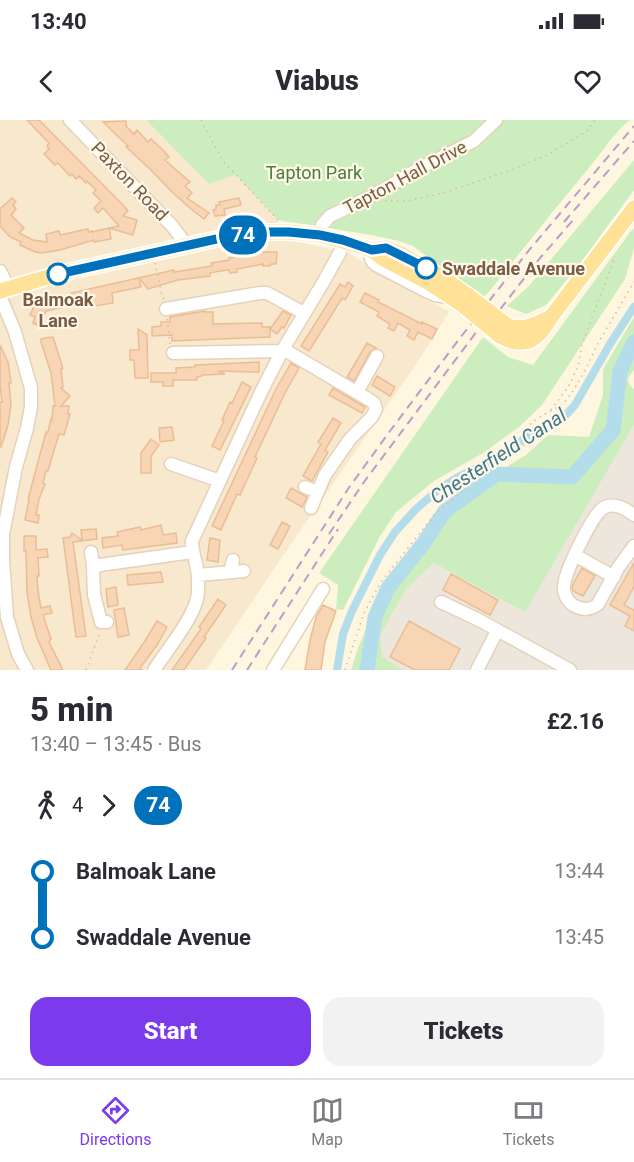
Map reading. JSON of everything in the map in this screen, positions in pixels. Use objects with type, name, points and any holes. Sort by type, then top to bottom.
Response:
[{"type":"main road","points":[[3,292],[58,274],[183,246],[263,232],[289,232],[320,235],[372,250],[386,248],[401,254],[443,278],[461,299],[504,331],[521,329],[551,317],[634,208]]},
{"type":"street","name":"Paxton Road","points":[[70,120],[173,227],[182,239],[183,246]]},
{"type":"street","name":"Tapton Hall Drive","points":[[320,235],[322,225],[330,216],[474,141],[496,120]]},
{"type":"street","points":[[154,670],[197,601],[198,575],[192,552],[192,541],[282,350],[340,252],[343,240]]},
{"type":"street","points":[[0,271],[3,292],[31,388],[31,407],[3,534],[7,617],[18,654],[27,670]]},
{"type":"street","points":[[166,309],[260,292],[267,293],[304,313]]},
{"type":"street","points":[[173,353],[282,350],[374,403],[376,409],[372,417],[350,439],[334,461],[325,475],[311,508]]},
{"type":"street","points":[[357,392],[377,356]]},
{"type":"street","points":[[171,464],[220,481]]},
{"type":"street","points":[[306,487],[318,492]]},
{"type":"street","points":[[634,515],[616,506],[609,506],[603,508],[594,519],[566,574],[564,591],[570,602],[583,609],[591,609],[598,604],[634,546]]},
{"type":"street","points":[[91,552],[94,595],[104,622]]},
{"type":"street","points":[[93,566],[192,552]]},
{"type":"street","points":[[575,555],[614,577]]},
{"type":"street","points":[[198,575],[232,566],[244,571]]},
{"type":"street","points":[[273,670],[323,589]]},
{"type":"street","points":[[441,602],[570,670]]},
{"type":"street","points":[[477,670],[497,630]]},
{"type":"path","points":[[201,120],[223,161],[289,232]]},
{"type":"path","points":[[374,195],[378,200],[387,202],[408,201],[446,192],[514,169],[586,132],[595,120]]},
{"type":"path","points":[[550,411],[568,387],[578,367],[582,344],[615,257],[608,243]]},
{"type":"path","points":[[156,269],[165,302],[173,353]]},
{"type":"path","points":[[345,670],[364,613],[381,582],[435,514],[490,469],[526,444],[528,426],[563,404],[586,369],[597,345],[634,282]]},
{"type":"path","points":[[86,670],[104,622]]},
{"type":"shaded area","points":[[0,120],[146,120],[209,184],[236,175],[278,220],[276,236],[350,254],[449,312],[419,360],[206,670],[0,670]]},
{"type":"shaded area","points":[[634,425],[634,670],[404,670],[381,657],[380,636],[406,589],[434,563],[525,611]]},
{"type":"green space","name":"Tapton Park","points":[[146,120],[630,120],[613,137],[483,297],[413,246],[371,235],[278,220],[236,175],[209,184]]},
{"type":"green space","points":[[634,160],[634,190],[579,265],[546,305],[526,314],[507,306],[528,287]]},
{"type":"green space","points":[[634,229],[634,248],[625,279],[542,405],[519,427],[483,453],[434,481],[396,512],[379,538],[343,610],[336,609],[338,585],[319,573],[483,337],[508,357],[533,365]]},
{"type":"green space","points":[[634,317],[634,370],[628,378],[629,384],[634,389],[634,425],[525,612],[434,563],[406,589],[380,636],[382,657],[404,670],[351,670],[384,588],[439,519],[495,474],[526,455],[548,435],[589,437],[603,395],[603,369]]},
{"type":"building","points":[[27,120],[39,120],[124,206],[128,211],[123,216],[137,220],[133,235],[109,228],[119,226],[103,208],[98,213],[94,208],[101,201],[93,193],[96,190],[79,176],[76,179],[72,174],[70,176],[58,163],[55,165],[44,154],[49,149],[47,146],[49,143]]},
{"type":"building","points":[[126,121],[126,126],[134,134],[137,130],[148,142],[151,139],[163,150],[169,157],[165,160],[190,182],[185,186],[192,193],[187,198],[209,213],[204,219],[171,191],[103,122]]},
{"type":"building","points":[[12,198],[16,202],[13,205],[16,209],[11,215],[24,228],[19,233],[33,240],[47,242],[46,234],[59,231],[60,235],[88,229],[88,232],[92,232],[109,228],[111,239],[94,242],[94,240],[60,250],[35,252],[20,245],[21,242],[10,237],[0,226],[0,209]]},
{"type":"building","points":[[239,198],[241,205],[224,209],[225,215],[215,216],[213,210],[216,209],[216,205],[220,205],[219,202]]},
{"type":"building","points":[[262,252],[277,252],[276,264],[237,269],[237,272],[230,273],[229,270],[220,271],[210,273],[210,276],[178,280],[148,289],[139,278],[141,287],[112,293],[113,303],[89,307],[88,297],[67,302],[68,306],[46,311],[39,326],[33,323],[35,317],[30,315],[37,300],[41,299],[54,304],[52,296],[71,295],[71,293],[174,270],[174,272],[212,266],[211,263]]},
{"type":"building","points":[[348,282],[353,286],[345,300],[342,298],[309,351],[301,346],[340,284],[345,287]]},
{"type":"building","points":[[365,293],[422,324],[422,322],[437,329],[432,339],[418,332],[414,340],[407,336],[410,330],[398,323],[394,331],[388,328],[390,324],[377,316],[379,312],[360,302]]},
{"type":"building","points":[[205,311],[213,312],[213,324],[262,323],[262,327],[270,327],[270,337],[172,341],[172,335],[152,336],[152,327],[161,326],[161,322],[170,322],[170,317]]},
{"type":"building","points":[[283,311],[291,315],[284,328],[282,327],[277,334],[270,329]]},
{"type":"building","points":[[138,329],[147,335],[148,378],[135,378],[134,360],[130,360],[130,350],[139,350]]},
{"type":"building","points":[[53,337],[63,368],[61,369],[63,387],[61,388],[70,396],[61,406],[69,406],[68,414],[70,414],[64,435],[59,434],[48,471],[46,471],[43,483],[45,484],[36,515],[39,515],[38,523],[25,520],[28,499],[46,432],[52,420],[53,406],[55,406],[51,373],[41,342],[41,339]]},
{"type":"building","points":[[367,343],[376,348],[370,352],[354,381],[347,377]]},
{"type":"building","points":[[0,345],[8,362],[11,383],[9,383],[11,405],[8,425],[1,447],[0,402],[2,402]]},
{"type":"building","points":[[259,362],[259,372],[218,371],[225,374],[202,375],[197,377],[197,380],[173,380],[173,386],[163,386],[163,382],[151,382],[151,373],[176,373],[176,368]]},
{"type":"building","points":[[291,363],[299,368],[255,457],[257,458],[240,495],[237,494],[221,530],[212,526],[276,389]]},
{"type":"building","points":[[377,376],[395,387],[390,396],[372,385]]},
{"type":"building","points":[[242,382],[251,387],[220,450],[212,446],[230,402],[232,403]]},
{"type":"building","points":[[333,388],[365,407],[362,413],[329,395]]},
{"type":"building","points":[[333,418],[341,423],[325,450],[328,452],[312,481],[303,476],[321,444],[318,442]]},
{"type":"building","points":[[172,427],[174,440],[160,442],[159,428]]},
{"type":"building","points":[[151,439],[159,445],[151,456],[151,473],[141,473],[141,453]]},
{"type":"building","points":[[291,488],[307,497],[302,507],[286,498]]},
{"type":"building","points":[[282,522],[290,526],[278,549],[270,545]]},
{"type":"building","points":[[161,525],[163,535],[176,533],[177,543],[123,550],[122,545],[103,548],[102,538],[118,536],[117,532]]},
{"type":"building","points":[[96,529],[97,539],[73,542],[86,636],[76,637],[63,538],[70,537],[72,533],[82,540],[81,530]]},
{"type":"building","points":[[24,536],[36,536],[36,550],[47,549],[48,557],[38,558],[38,591],[41,608],[50,606],[52,613],[43,615],[51,639],[49,642],[63,670],[51,670],[37,638],[27,592]]},
{"type":"building","points":[[210,538],[220,540],[218,562],[207,560]]},
{"type":"building","points":[[634,563],[634,587],[624,605],[634,610],[634,631],[625,626],[630,616],[610,605]]},
{"type":"building","points":[[582,568],[595,576],[583,596],[573,591],[572,588]]},
{"type":"building","points":[[161,572],[163,582],[128,585],[127,575]]},
{"type":"building","points":[[451,574],[498,600],[490,615],[443,590]]},
{"type":"building","points":[[116,587],[118,605],[108,607],[106,589]]},
{"type":"building","points":[[218,599],[226,605],[204,637],[206,638],[184,670],[172,670],[201,629],[199,627]]},
{"type":"building","points":[[323,605],[336,611],[325,642],[321,670],[305,670],[316,617]]},
{"type":"building","points":[[124,608],[129,635],[118,637],[114,610]]},
{"type":"building","points":[[157,621],[167,627],[140,668],[142,670],[125,670],[145,641]]},
{"type":"building","points":[[409,621],[460,649],[449,670],[415,670],[390,657]]},
{"type":"waterway","name":"Chesterfield Canal","points":[[337,670],[343,634],[352,611],[380,555],[395,532],[439,489],[500,456],[536,430],[564,417],[575,405],[634,307]]},
{"type":"waterway","points":[[367,670],[375,617],[388,588],[423,544],[445,511],[497,474],[572,477],[613,430],[620,371],[634,342]]},
{"type":"railway","points":[[232,670],[348,489],[390,431],[530,249],[634,126]]},
{"type":"railway","points":[[564,222],[634,141]]},
{"type":"railway","points":[[491,321],[574,219]]},
{"type":"railway","points":[[329,534],[364,482],[492,311]]},
{"type":"railway","points":[[247,670],[338,529]]},
{"type":"bus line","name":"74","points":[[58,274],[221,238],[263,232],[320,235],[372,250],[386,248],[426,268]]},
{"type":"place","name":"Swaddale Avenue","points":[[426,268]]},
{"type":"place","name":"Balmoak Lane","points":[[58,274]]}]
